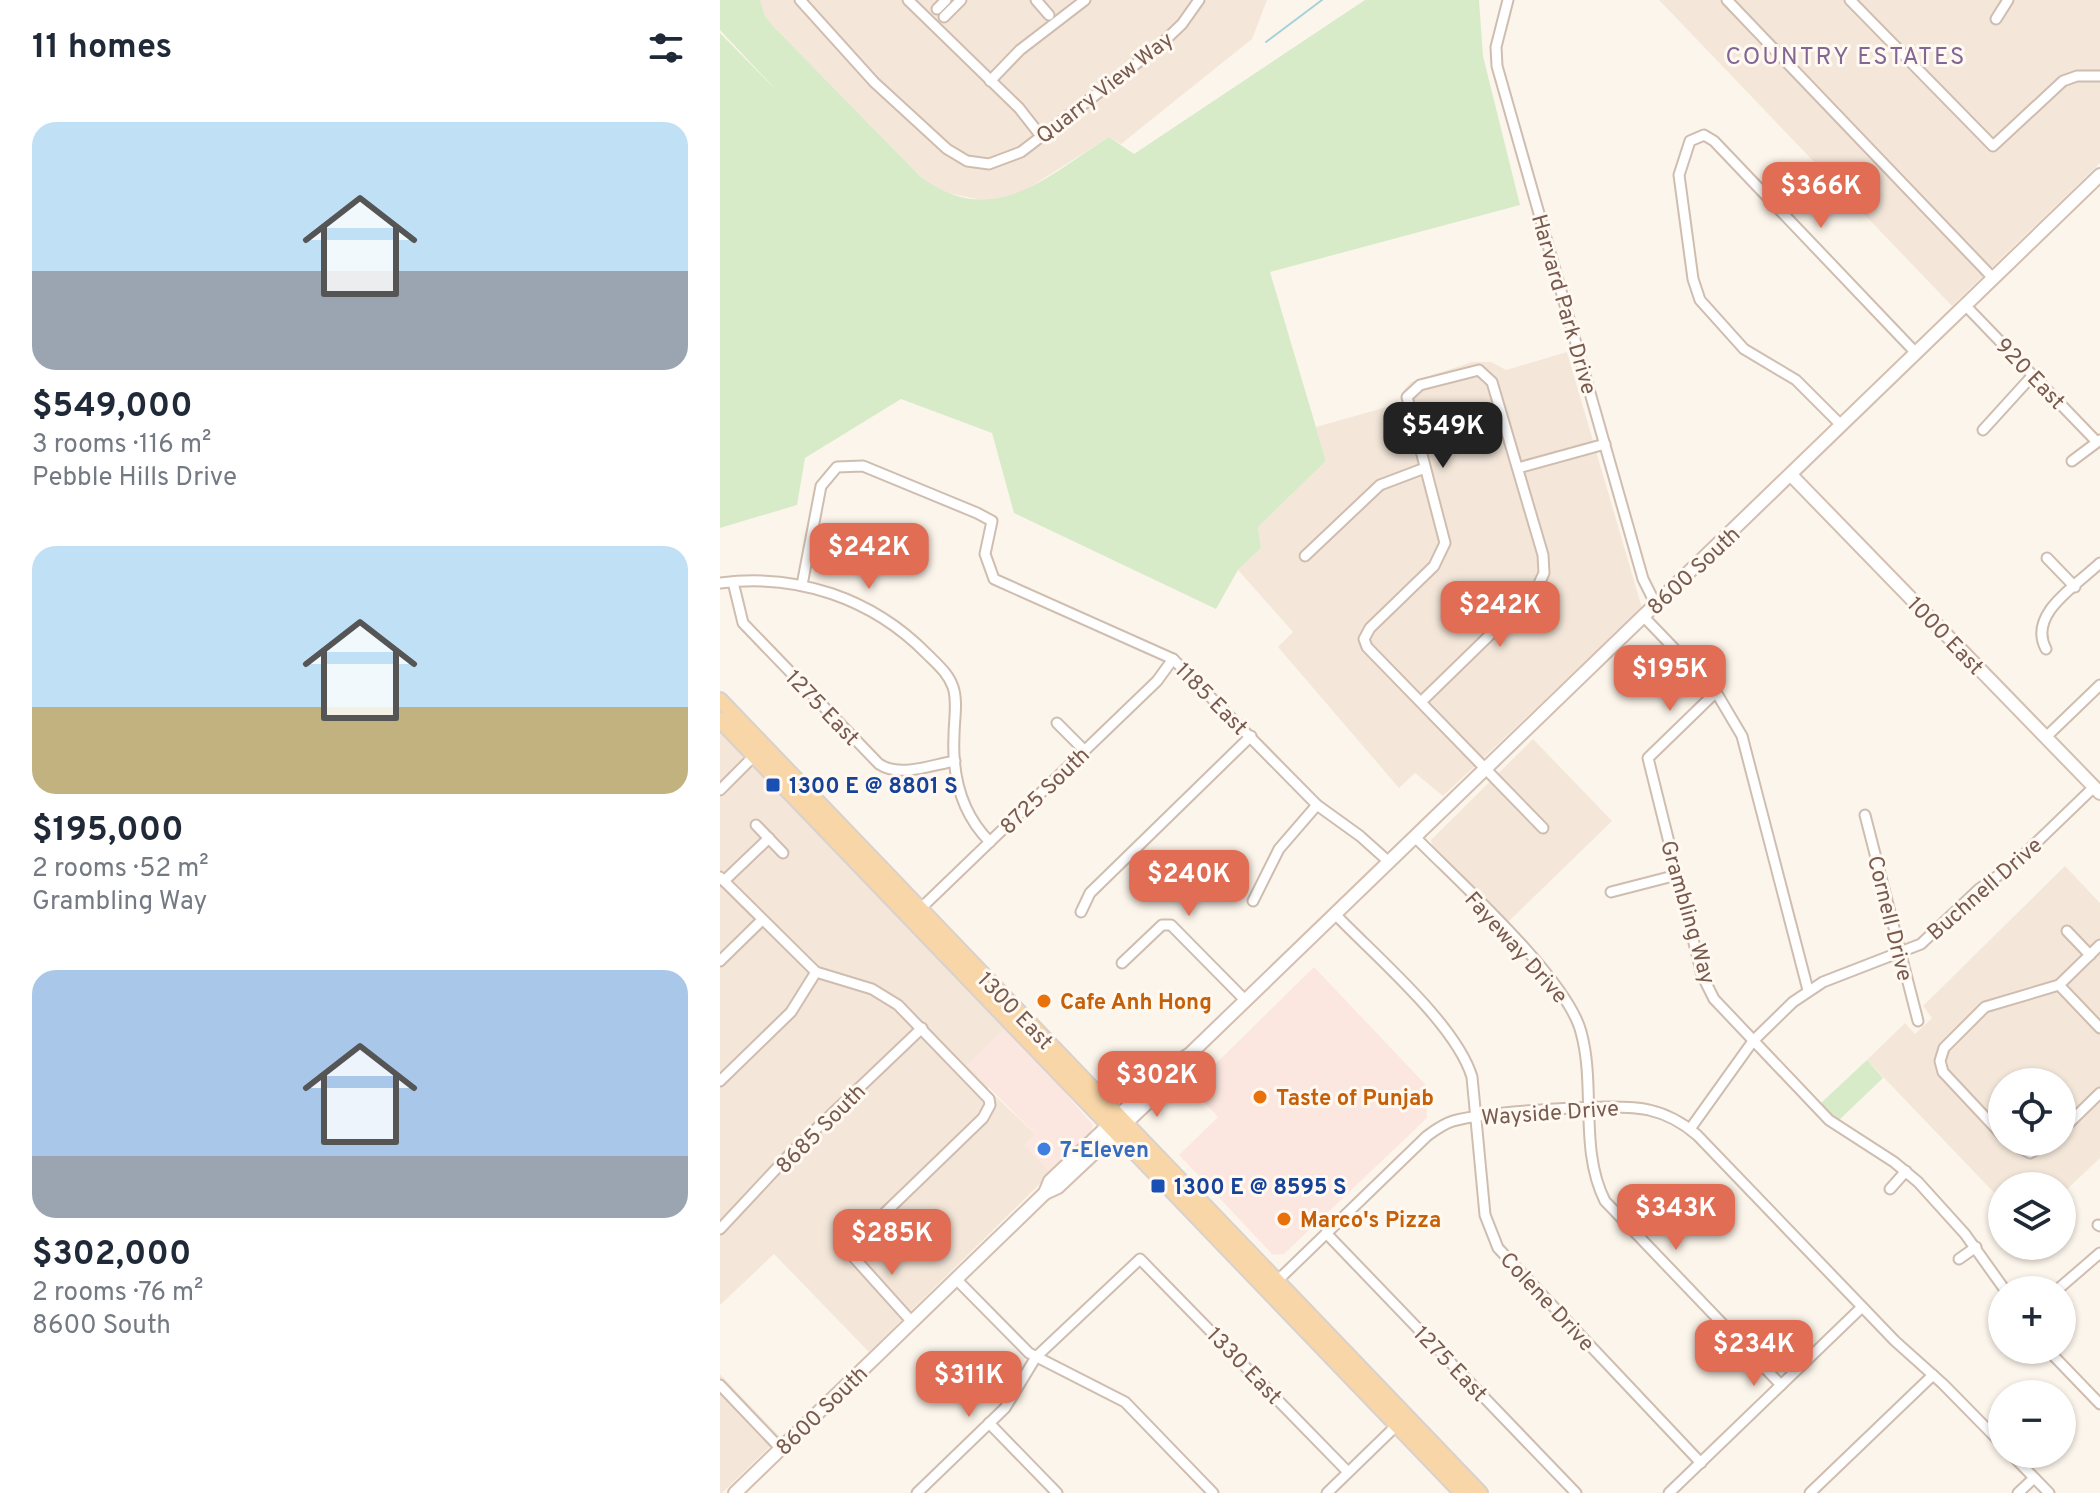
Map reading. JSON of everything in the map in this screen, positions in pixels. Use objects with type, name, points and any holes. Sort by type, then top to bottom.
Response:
[{"type":"main road","name":"8600 South","points":[[735,1493],[1045,1193],[1058,1187],[1117,1125],[1179,1073],[1181,1063],[1245,1000],[2100,175]]},
{"type":"main road","name":"1000 East","points":[[1791,475],[2097,790]]},
{"type":"main road","name":"1300 East","points":[[720,700],[759,751],[1117,1125],[1402,1421],[1480,1493]]},
{"type":"main road","name":"1300 East","points":[[720,720],[759,751]]},
{"type":"main road","name":"1300 East","points":[[1402,1421],[1462,1493]]},
{"type":"street","name":"Quarry View Way","points":[[800,0],[874,82],[947,149],[967,161],[999,163],[1041,136],[1166,40],[1199,0]]},
{"type":"street","points":[[908,0],[1041,136]]},
{"type":"street","points":[[946,0],[940,13],[961,0]]},
{"type":"street","points":[[1036,0],[1049,15]]},
{"type":"street","points":[[990,81],[1020,50],[1085,0]]},
{"type":"street","name":"Harvard Park Drive","points":[[1508,0],[1496,47],[1497,66],[1646,589],[1656,605]]},
{"type":"street","points":[[1727,0],[1993,278]]},
{"type":"street","points":[[1850,0],[1993,146],[2063,81],[2077,76],[2100,76]]},
{"type":"street","points":[[1996,19],[2008,0]]},
{"type":"street","points":[[1841,425],[1796,380],[1744,349],[1700,300],[1693,279],[1679,175],[1690,141],[1704,135],[1916,353]]},
{"type":"street","name":"920 East","points":[[1965,305],[2098,440]]},
{"type":"street","points":[[1421,702],[1541,582],[1545,564],[1488,375],[1473,371],[1420,385],[1409,393],[1407,406],[1443,529],[1443,551],[1434,566],[1370,628],[1364,639],[1421,702],[1543,828]]},
{"type":"street","points":[[1983,430],[2033,375]]},
{"type":"street","points":[[2072,461],[2098,440]]},
{"type":"street","points":[[1518,468],[1605,444]]},
{"type":"street","name":"1185 East","points":[[802,585],[824,478],[837,467],[853,464],[992,521],[987,532],[985,554],[989,572],[1001,585],[1173,659],[1317,805],[1389,862]]},
{"type":"street","points":[[1305,556],[1380,485],[1425,468]]},
{"type":"street","points":[[2047,558],[2075,587]]},
{"type":"street","points":[[2046,649],[2040,635],[2041,622],[2100,563]]},
{"type":"street","name":"1275 East","points":[[733,582],[743,623],[879,764],[889,771],[902,771],[955,761]]},
{"type":"street","points":[[720,583],[802,585],[857,603],[901,630],[948,676],[955,701],[955,761],[966,813],[990,842]]},
{"type":"street","points":[[1643,616],[1716,692],[1742,736],[1808,990]]},
{"type":"street","name":"8725 South","points":[[915,914],[1157,681],[1173,659]]},
{"type":"street","points":[[2046,737],[2100,685]]},
{"type":"street","name":"Grambling Way","points":[[1716,692],[1648,758],[1705,983],[1714,999],[1836,1126],[1906,1171],[1976,1247],[1996,1276]]},
{"type":"street","points":[[1057,723],[1085,751]]},
{"type":"street","points":[[1081,912],[1090,893],[1251,736]]},
{"type":"street","points":[[720,790],[759,751]]},
{"type":"street","name":"Buchnell Drive","points":[[1690,1129],[1753,1041],[1808,990],[1921,944],[1979,889],[2012,866],[2097,790]]},
{"type":"street","points":[[1253,901],[1279,849],[1317,805]]},
{"type":"street","name":"Cornell Drive","points":[[1865,815],[1918,1021]]},
{"type":"street","points":[[756,825],[783,853]]},
{"type":"street","name":"Fayeway Drive","points":[[1415,837],[1567,998],[1582,1034],[1594,1169],[1605,1201],[1781,1385]]},
{"type":"street","points":[[769,838],[722,879],[816,972],[872,989],[898,1005],[984,1093],[990,1105],[983,1118],[863,1234],[849,1252],[912,1322]]},
{"type":"street","points":[[1611,892],[1677,875]]},
{"type":"street","name":"Colene Drive","points":[[1335,914],[1454,1039],[1472,1077],[1485,1215],[1498,1248],[1701,1463]]},
{"type":"street","points":[[720,961],[762,920]]},
{"type":"street","points":[[1122,963],[1162,925],[1171,925],[1245,1000]]},
{"type":"street","points":[[2067,931],[2090,955]]},
{"type":"street","points":[[1988,1120],[1947,1077],[1941,1067],[1941,1055],[1991,1004],[2059,985],[2100,945]]},
{"type":"street","points":[[720,1081],[791,1012],[816,972]]},
{"type":"street","points":[[2059,985],[2100,1028]]},
{"type":"street","name":"8685 South","points":[[720,1229],[791,1153],[922,1028]]},
{"type":"street","points":[[2076,1116],[2100,1093]]},
{"type":"street","name":"Wayside Drive","points":[[1272,1286],[1437,1129],[1476,1118],[1589,1109],[1649,1110],[1690,1129],[1862,1307],[1988,1430]]},
{"type":"street","points":[[1890,1189],[1906,1171]]},
{"type":"street","name":"1275 East","points":[[1326,1233],[1576,1493]]},
{"type":"street","points":[[1959,1259],[1976,1247]]},
{"type":"street","points":[[2073,1276],[2100,1253]]},
{"type":"street","name":"1330 East","points":[[1036,1357],[1140,1259],[1348,1472]]},
{"type":"street","points":[[956,1279],[1036,1357],[1125,1402],[1213,1493]]},
{"type":"street","points":[[1669,1493],[1862,1307]]},
{"type":"street","points":[[917,1493],[1012,1399],[1036,1357]]},
{"type":"street","points":[[2061,1364],[2100,1404]]},
{"type":"street","points":[[1810,1493],[1933,1375]]},
{"type":"street","points":[[720,1385],[781,1449]]},
{"type":"street","points":[[1327,1493],[1402,1421]]},
{"type":"street","points":[[989,1423],[1057,1493]]},
{"type":"street","points":[[2024,1468],[2049,1493]]},
{"type":"street","points":[[2018,1493],[2034,1478]]},
{"type":"shaded area","points":[[760,0],[1267,0],[1252,39],[1121,144],[1109,137],[1016,196],[987,201],[942,192],[921,177],[773,26],[765,16]]},
{"type":"shaded area","points":[[1659,0],[2100,0],[2100,163],[1952,306]]},
{"type":"shaded area","points":[[1567,352],[1642,608],[1443,796],[1415,773],[1399,788],[1278,647],[1293,632],[1238,570],[1261,548],[1258,527],[1326,461],[1316,427],[1401,403],[1404,390],[1411,382],[1472,362],[1491,362],[1506,370]]},
{"type":"shaded area","points":[[720,727],[1007,1026],[988,1089],[1036,1135],[1051,1173],[869,1352],[774,1254],[720,1305]]},
{"type":"shaded area","points":[[1533,739],[1612,821],[1507,923],[1432,846],[1431,840]]},
{"type":"shaded area","points":[[2065,866],[2100,903],[2100,1158],[2076,1181],[2076,1172],[1988,1172],[1988,1186],[1867,1060],[1905,1023],[1915,1034],[1932,1018],[1923,1006]]},
{"type":"shaded area","points":[[1314,967],[1425,1084],[1427,1118],[1284,1254],[1273,1255],[1179,1155],[1218,1117],[1191,1088]]},
{"type":"shaded area","points":[[1007,1026],[1093,1125],[1090,1137],[1051,1173],[1024,1145],[1035,1134],[967,1065]]},
{"type":"shaded area","points":[[720,1374],[780,1437],[722,1493],[720,1493]]},
{"type":"green space","points":[[720,0],[760,0],[765,16],[773,26],[921,177],[947,192],[972,199],[996,198],[1019,192],[1109,137],[1134,154],[1365,0],[1479,0],[1483,56],[1520,205],[1270,272],[1326,461],[1258,527],[1261,548],[1238,570],[1216,609],[1014,513],[992,433],[901,399],[805,458],[797,505],[720,528],[720,33],[779,93],[720,30]]},
{"type":"green space","points":[[1867,1060],[1883,1078],[1838,1121],[1821,1103]]},
{"type":"waterway","points":[[1266,42],[1322,0]]},
{"type":"place","name":"1300 E @ 8801 S","points":[[773,785]]},
{"type":"place","name":"Cafe Anh Hong","points":[[1044,1001]]},
{"type":"place","name":"Taste of Punjab","points":[[1260,1097]]},
{"type":"place","name":"7-Eleven","points":[[1044,1149]]},
{"type":"place","name":"1300 E @ 8595 S","points":[[1158,1186]]},
{"type":"place","name":"Marco's Pizza","points":[[1284,1219]]},
{"type":"district","name":"COUNTRY ESTATES","points":[[1846,56]]}]
